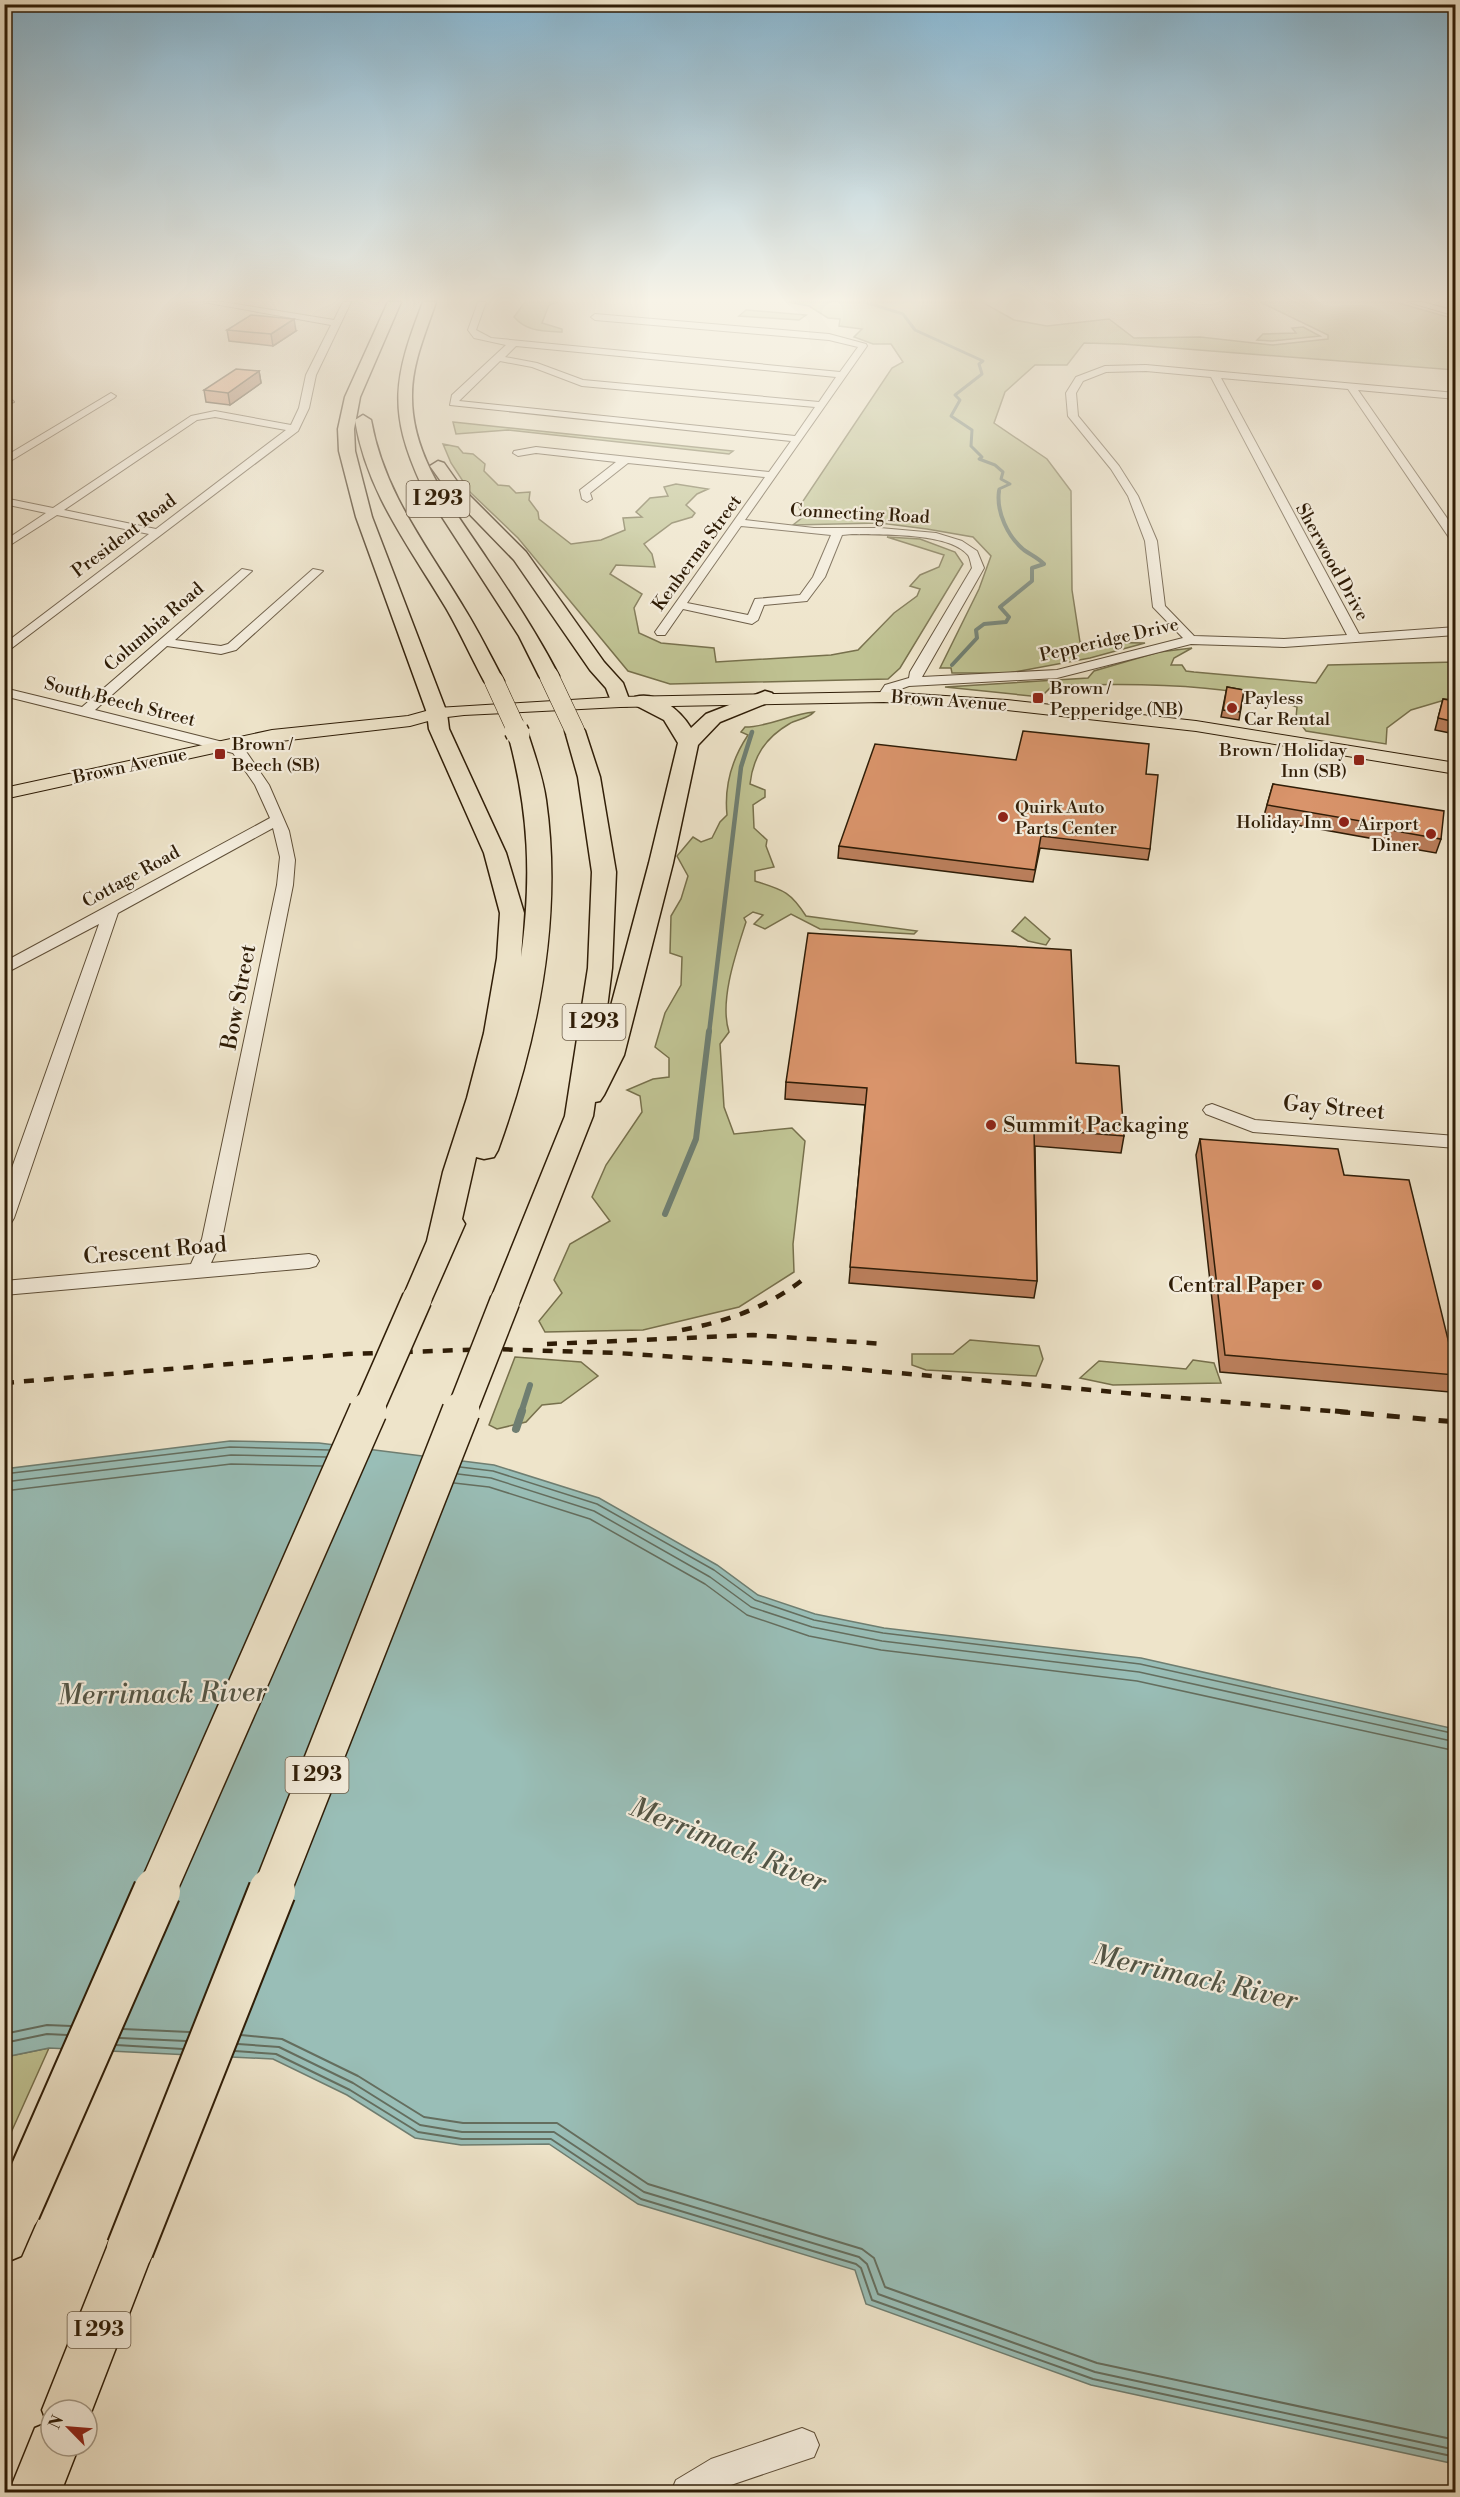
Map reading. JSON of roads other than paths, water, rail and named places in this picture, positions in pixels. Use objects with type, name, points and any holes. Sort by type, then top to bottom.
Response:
[{"type":"highway","points":[[348,419],[346,430],[353,489],[376,557],[437,713],[439,729],[498,861],[512,913],[509,958],[497,1033],[481,1098],[457,1172],[442,1241]]},
{"type":"highway","name":"I 293","points":[[11,2224],[500,1108],[526,1016],[536,959],[539,906],[536,808],[518,734],[494,681],[455,609],[379,481],[364,437],[364,419]]},
{"type":"highway","name":"I 293","points":[[72,2398],[579,1116],[600,968],[604,872],[589,777],[575,731],[529,636],[442,506],[419,465],[405,419]]},
{"type":"highway","points":[[419,419],[424,439],[450,488],[520,556],[597,666],[616,687],[620,702]]},
{"type":"highway","points":[[579,1116],[611,1055],[662,863],[688,743],[713,718],[730,709],[765,697]]},
{"type":"highway","points":[[642,701],[662,708],[676,717],[688,743]]},
{"type":"highway","points":[[35,2493],[48,2458]]},
{"type":"main road","name":"Brown Avenue","points":[[4,794],[256,739],[410,721],[437,713],[620,702],[765,697],[884,697],[1008,705],[1196,726],[1318,744],[1455,769]]},
{"type":"street","points":[[4,462],[78,419]]},
{"type":"street","points":[[4,546],[194,419]]},
{"type":"street","points":[[231,419],[294,429],[299,419]]},
{"type":"street","points":[[597,419],[798,439]]},
{"type":"street","name":"Kenberma Street","points":[[661,632],[812,419]]},
{"type":"street","points":[[1075,419],[1115,468],[1142,515],[1150,541],[1159,607],[1191,640]]},
{"type":"street","name":"Sherwood Drive","points":[[1238,419],[1355,639]]},
{"type":"street","points":[[1373,419],[1455,540]]},
{"type":"street","name":"President Road","points":[[4,650],[294,429]]},
{"type":"street","points":[[518,453],[536,450],[772,475]]},
{"type":"street","points":[[587,500],[584,492],[625,460]]},
{"type":"street","points":[[4,501],[158,533]]},
{"type":"street","name":"Connecting Road","points":[[740,523],[838,531],[932,535],[960,544],[977,558],[978,568],[975,575],[916,672],[915,680]]},
{"type":"street","points":[[680,605],[752,620],[759,602],[808,595],[838,531]]},
{"type":"street","name":"Columbia Road","points":[[85,712],[246,571]]},
{"type":"street","points":[[163,642],[221,650],[232,647],[317,571]]},
{"type":"street","name":"Pepperidge Drive","points":[[884,697],[890,688],[915,680],[1057,674],[1191,640],[1256,644],[1455,631]]},
{"type":"street","name":"South Beech Street","points":[[4,692],[191,739],[227,745]]},
{"type":"street","name":"Bow Street","points":[[198,1271],[214,1228],[285,885],[287,857],[277,820],[252,770],[237,750],[227,745]]},
{"type":"street","name":"Cottage Road","points":[[4,969],[277,820]]},
{"type":"street","points":[[4,1218],[111,911]]},
{"type":"street","name":"Gay Street","points":[[1212,1110],[1253,1126],[1455,1142]]},
{"type":"street","name":"Crescent Road","points":[[4,1288],[309,1261]]},
{"type":"street","points":[[688,2493],[723,2471],[802,2445]]},
{"type":"water","name":"Merrimack River","points":[[230,1441],[319,1443],[494,1465],[599,1498],[717,1565],[758,1595],[815,1614],[884,1628],[1141,1658],[1455,1729],[1455,2464],[1091,2385],[866,2304],[855,2270],[638,2204],[549,2144],[461,2145],[415,2138],[347,2095],[273,2059],[49,2048],[5,2057],[4,1469]]},
{"type":"waterway","points":[[952,665],[977,638],[976,630],[984,624],[1006,622],[1009,617],[1000,607],[1032,581],[1032,568],[1044,564],[1018,545],[1008,531],[999,507],[999,489],[1010,484],[1001,479],[1003,472],[995,465],[979,459],[982,457],[971,446],[972,430],[955,419]]},
{"type":"waterway","points":[[709,1033],[741,767],[752,732]]},
{"type":"waterway","points":[[665,1214],[696,1139],[709,1031]]},
{"type":"waterway","points":[[521,1413],[530,1385]]},
{"type":"waterway","points":[[516,1429],[522,1411]]},
{"type":"railway","points":[[682,1330],[716,1322],[763,1305],[806,1277]]},
{"type":"railway","points":[[547,1344],[753,1335],[885,1344]]},
{"type":"railway","points":[[4,1383],[348,1354],[491,1349],[617,1353],[842,1368],[1352,1413]]},
{"type":"railway","points":[[1335,1411],[1456,1422]]},
{"type":"place","name":"Brown / Pepperidge (NB)","points":[[1038,698]]},
{"type":"place","name":"Payless Car Rental","points":[[1232,708]]},
{"type":"place","name":"Brown / Beech (SB)","points":[[220,754]]},
{"type":"place","name":"Brown / Holiday Inn (SB)","points":[[1359,760]]},
{"type":"place","name":"Quirk Auto Parts Center","points":[[1003,817]]},
{"type":"place","name":"Holiday Inn","points":[[1344,822]]},
{"type":"place","name":"Airport Diner","points":[[1431,834]]},
{"type":"place","name":"Summit Packaging","points":[[991,1125]]},
{"type":"place","name":"Central Paper","points":[[1317,1285]]}]
